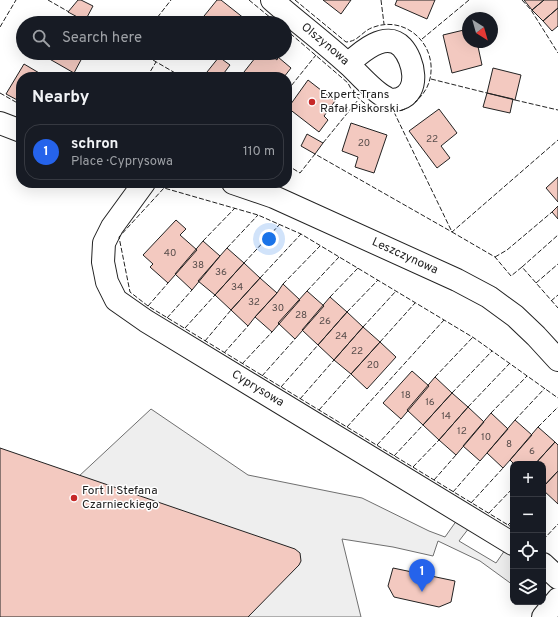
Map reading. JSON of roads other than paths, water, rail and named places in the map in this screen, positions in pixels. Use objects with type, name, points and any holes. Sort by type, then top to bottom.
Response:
[{"type":"street","name":"Olszynowa","points":[[272,0],[291,16]]},
{"type":"street","name":"Olszynowa","points":[[292,17],[348,64],[385,98],[394,100],[401,98],[408,94],[412,88],[414,79],[410,59],[405,50],[392,40],[384,41],[361,52],[348,64]]},
{"type":"street","points":[[0,122],[16,129]]},
{"type":"street","name":"Cyprysowa","points":[[140,188],[112,228],[104,243],[103,262],[107,282],[116,300],[146,321],[510,542]]},
{"type":"street","name":"Leszczynowa","points":[[248,188],[274,197],[457,280],[489,297],[514,316],[536,336],[558,360]]},
{"type":"street","points":[[546,567],[558,578]]},
{"type":"street","points":[[543,617],[558,600]]},
{"type":"place","name":"Expert-Trans Rafał Piskorski","points":[[312,102]]},
{"type":"place","name":"Fort II Stefana Czarnieckiego","points":[[74,498]]},
{"type":"place","name":"schron","points":[[422,592]]}]
